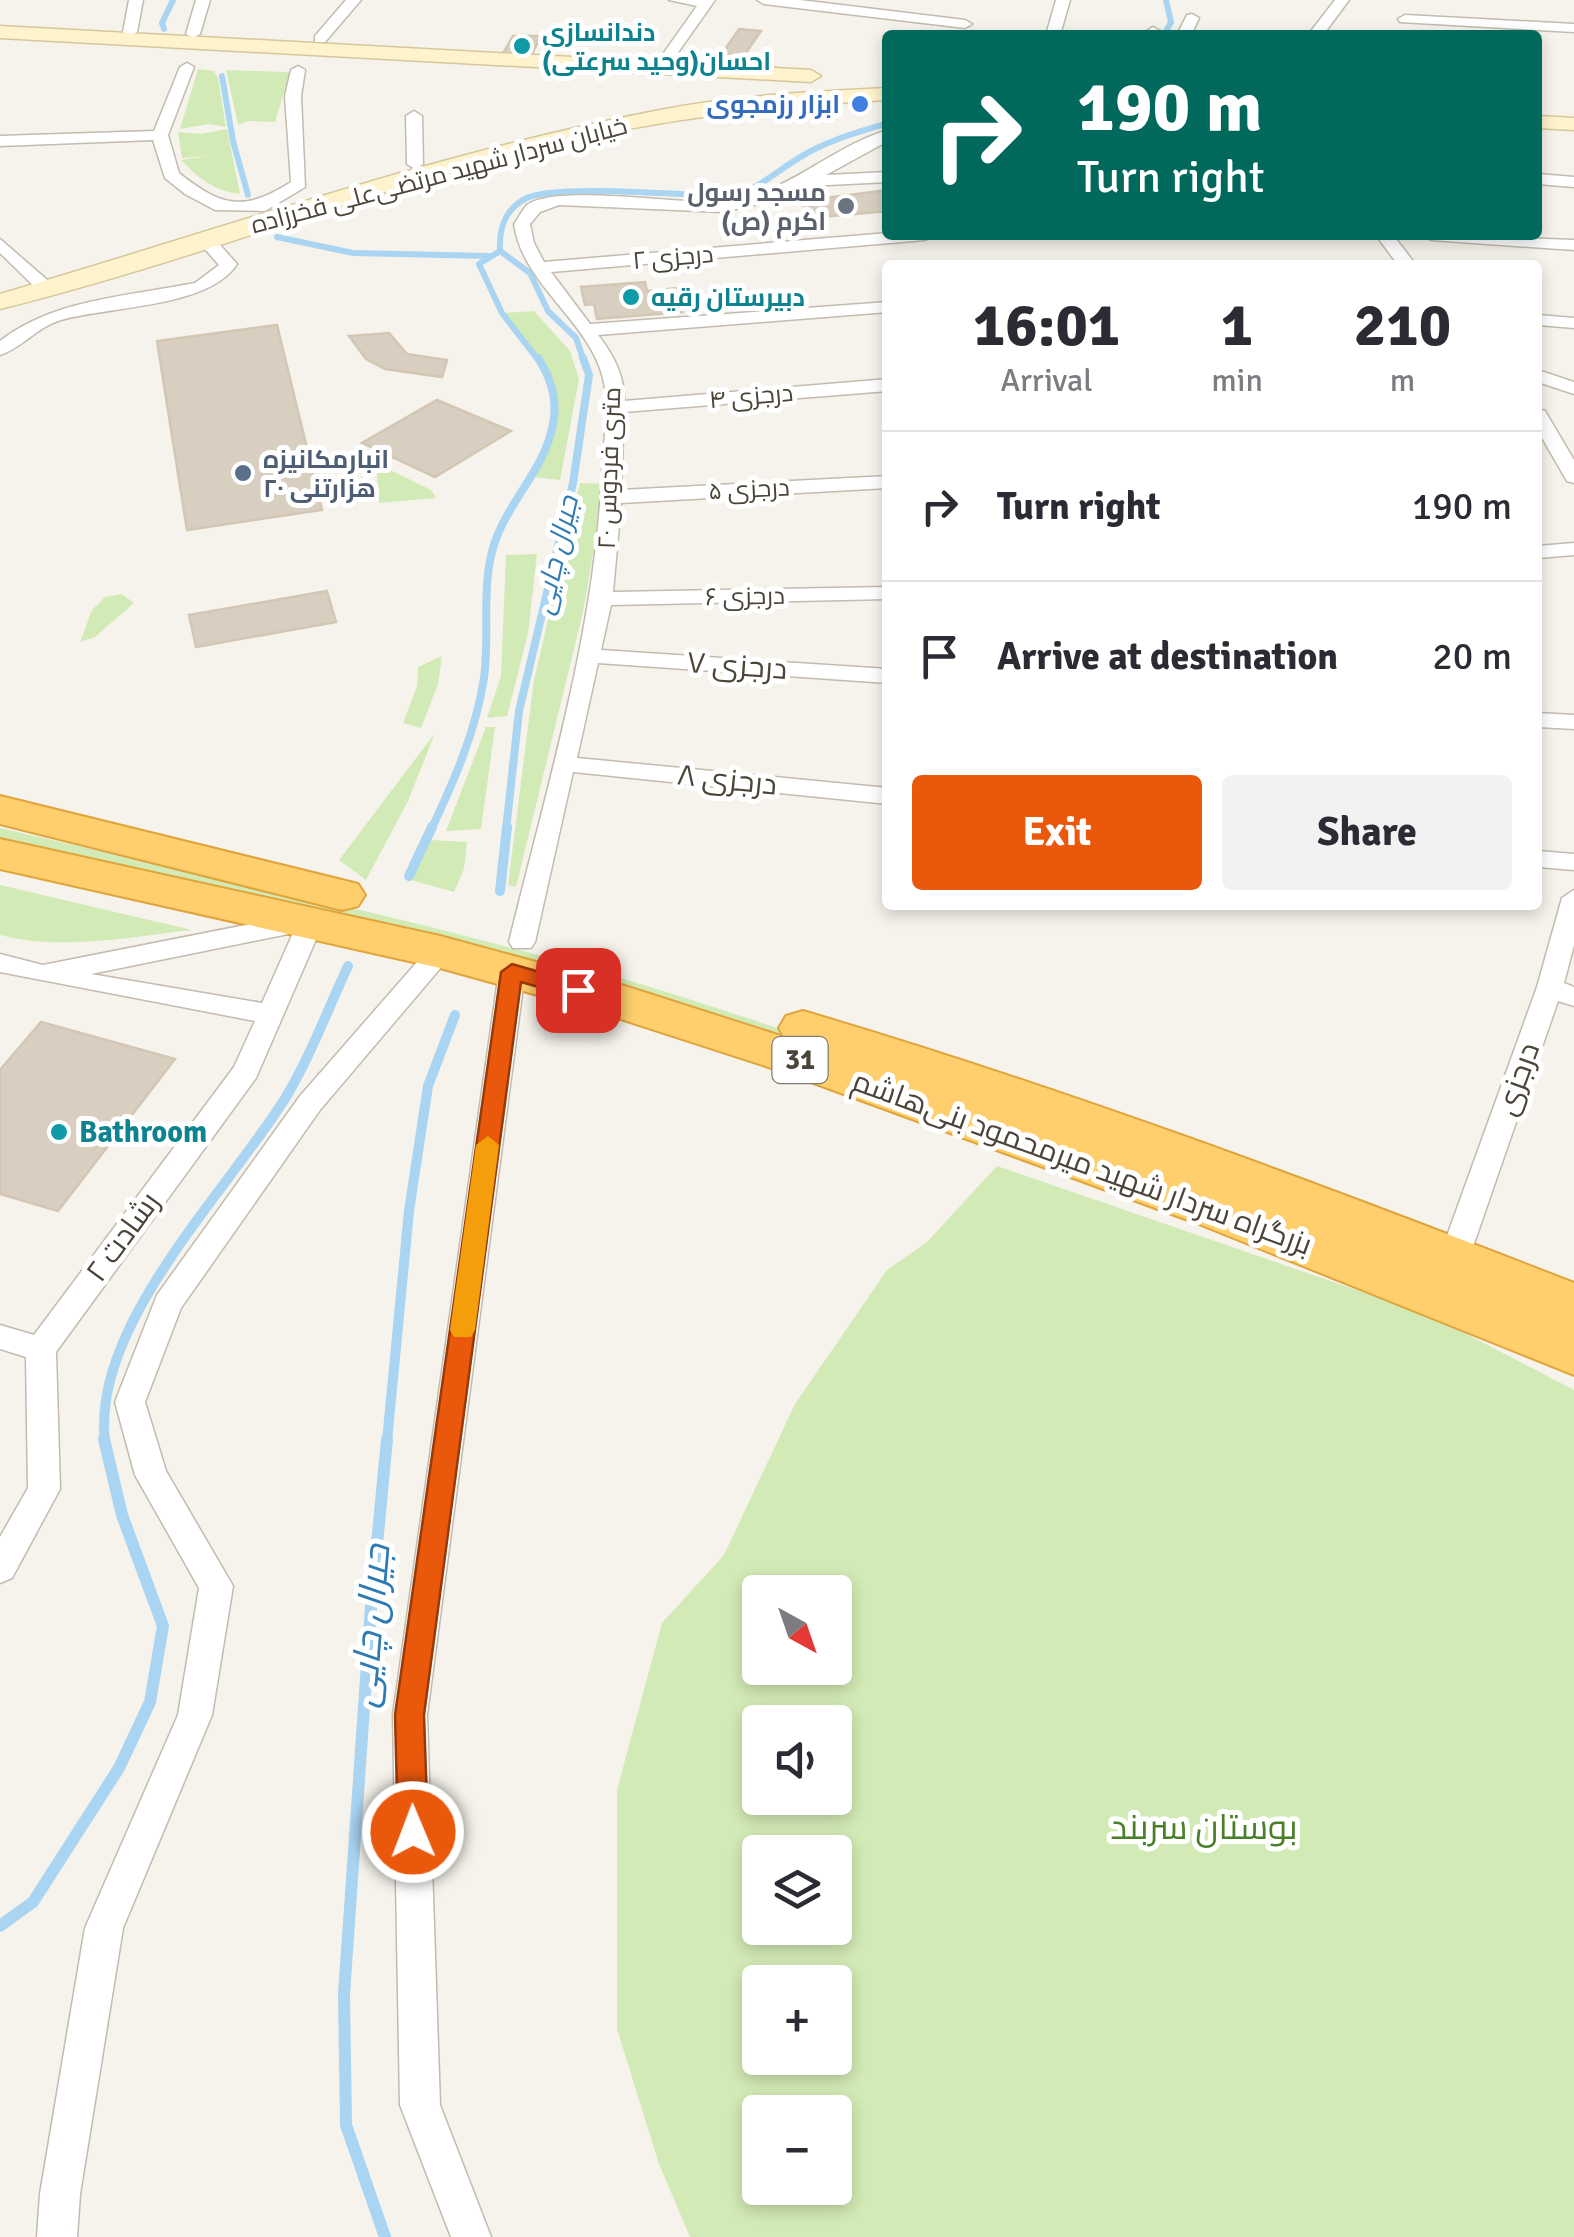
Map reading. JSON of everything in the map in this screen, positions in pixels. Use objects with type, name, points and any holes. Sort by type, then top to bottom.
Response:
[{"type":"highway","name":"بزرگراه سردار شهید میرمحمود بنی‌هاشم","points":[[0,810],[517,957],[920,1064],[1242,1176],[1574,1306]]},
{"type":"highway","name":"بزرگراه سردار شهید میرمحمود بنی‌هاشم","points":[[0,854],[440,952],[517,957],[1217,1210],[1574,1352]]},
{"type":"main road","points":[[0,23],[193,34],[299,58]]},
{"type":"main road","points":[[0,32],[299,58],[340,56]]},
{"type":"main road","points":[[0,42],[882,81]]},
{"type":"main road","points":[[668,74],[802,96]]},
{"type":"main road","name":"خیابان سردار شهید مرتضی‌علی فخرزاده","points":[[0,302],[40,283],[415,164],[695,93],[692,85],[668,74]]},
{"type":"main road","name":"خیابان سردار شهید مرتضی‌علی فخرزاده","points":[[0,285],[40,283],[206,240],[272,212],[549,142],[718,105],[802,96],[882,94]]},
{"type":"main road","points":[[1542,122],[1574,124]]},
{"type":"main road","points":[[1542,140],[1574,142]]},
{"type":"street","points":[[130,32],[136,0]]},
{"type":"street","points":[[193,34],[203,0]]},
{"type":"street","points":[[187,67],[160,135],[172,175],[221,206],[272,212],[299,184],[294,96],[299,58],[354,0]]},
{"type":"street","points":[[668,74],[707,1],[676,0]]},
{"type":"street","points":[[764,0],[827,3],[964,24]]},
{"type":"street","points":[[1055,30],[1063,0]]},
{"type":"street","points":[[1318,30],[1339,0]]},
{"type":"street","points":[[1399,30],[1405,19],[1434,0]]},
{"type":"street","points":[[1186,30],[1192,18]]},
{"type":"street","points":[[1405,19],[1574,28]]},
{"type":"street","points":[[414,116],[415,164]]},
{"type":"street","points":[[0,141],[160,135]]},
{"type":"street","name":"۲۰ متری فردوس","points":[[471,2237],[420,2105],[410,1715],[517,957],[566,764],[586,656],[602,599],[615,407],[611,372],[587,330],[540,268],[526,244],[522,224],[534,208],[574,200],[737,205],[773,196],[882,138]]},
{"type":"street","points":[[802,181],[882,176]]},
{"type":"street","points":[[1542,179],[1574,182]]},
{"type":"street","name":"درجزی ۲","points":[[540,268],[882,239]]},
{"type":"street","points":[[0,350],[31,326],[54,316],[200,287],[221,275],[228,264],[206,240]]},
{"type":"street","points":[[1388,240],[1403,260]]},
{"type":"street","points":[[1502,240],[1574,245]]},
{"type":"street","points":[[0,244],[40,283]]},
{"type":"street","points":[[587,330],[882,307]]},
{"type":"street","points":[[1542,320],[1574,322]]},
{"type":"street","points":[[1542,377],[1574,388]]},
{"type":"street","name":"درجزی ۴","points":[[615,407],[882,385]]},
{"type":"street","points":[[1546,446],[1574,477]]},
{"type":"street","name":"درجزی ۵","points":[[611,497],[882,482]]},
{"type":"street","points":[[1542,552],[1574,549]]},
{"type":"street","name":"درجزی ۶","points":[[602,599],[882,593]]},
{"type":"street","name":"درجزی ۷","points":[[586,656],[882,676]]},
{"type":"street","points":[[1542,720],[1574,722]]},
{"type":"street","name":"درجزی ۸","points":[[566,764],[882,795]]},
{"type":"street","points":[[1542,859],[1574,862]]},
{"type":"street","name":"درجزی","points":[[1454,1258],[1562,992],[1574,898]]},
{"type":"street","points":[[43,974],[310,922]]},
{"type":"street","name":"رشادت ۲","points":[[40,1350],[246,1072],[310,922]]},
{"type":"street","points":[[57,2237],[60,2194],[104,1928],[195,1714],[216,1586],[151,1475],[130,1402],[168,1303],[310,1103],[440,952]]},
{"type":"street","points":[[0,963],[269,1014]]},
{"type":"street","points":[[0,1338],[40,1350],[44,1489],[0,1568]]},
{"type":"green space","points":[[198,69],[214,71],[218,78],[226,127],[210,124],[180,129]]},
{"type":"green space","points":[[226,70],[290,72],[275,122],[248,121],[238,125]]},
{"type":"green space","points":[[227,129],[240,194],[208,183],[181,160],[207,156],[182,158],[178,132],[201,134]]},
{"type":"green space","points":[[534,311],[570,351],[579,379],[560,480],[535,477],[553,421],[553,393],[541,365],[505,313]]},
{"type":"green space","points":[[376,463],[431,490],[436,498],[379,503]]},
{"type":"green space","points":[[580,483],[605,484],[583,612],[516,887],[508,885],[534,680]]},
{"type":"green space","points":[[537,554],[528,633],[507,716],[487,718],[501,676],[506,555]]},
{"type":"green space","points":[[122,594],[134,603],[95,637],[80,642],[92,610],[105,597]]},
{"type":"green space","points":[[442,656],[438,684],[421,728],[403,723],[417,686],[418,667]]},
{"type":"green space","points":[[486,727],[495,727],[481,829],[446,831]]},
{"type":"green space","points":[[435,733],[408,801],[366,880],[339,860]]},
{"type":"green space","points":[[0,828],[387,917],[617,977],[865,1058],[1272,1209],[205,888],[0,838]]},
{"type":"green space","points":[[431,840],[467,842],[464,869],[454,892],[411,880]]},
{"type":"green space","points":[[0,885],[192,930],[72,942],[0,935]]},
{"type":"green space","name":"بوستان سربند","points":[[997,1166],[1432,1316],[1574,1390],[1574,2237],[690,2237],[659,2164],[617,2029],[617,1790],[662,1623],[724,1555],[795,1404],[887,1270],[927,1242]]},
{"type":"building","points":[[739,29],[761,31],[741,60],[719,58]]},
{"type":"building","name":"دندانسازی احسان(وحید سرعتی)","points":[[513,36],[541,36],[531,56],[502,55]]},
{"type":"building","name":"مسجد رسول اکرم (ص)","points":[[882,191],[882,212],[810,218],[802,201]]},
{"type":"building","name":"دبیرستان رقیه","points":[[645,282],[647,291],[677,288],[683,312],[597,319],[594,304],[585,305],[581,287]]},
{"type":"building","points":[[277,325],[322,510],[187,530],[157,341]]},
{"type":"building","points":[[389,333],[407,354],[447,360],[442,377],[385,369],[366,359],[349,336]]},
{"type":"building","points":[[437,400],[511,431],[435,477],[362,443]]},
{"type":"building","points":[[327,591],[336,622],[196,647],[189,615]]},
{"type":"building","name":"Bathroom","points":[[41,1022],[175,1059],[58,1211],[0,1194],[0,1070]]},
{"type":"waterway","name":"جیرال چایی","points":[[164,29],[162,23],[173,0]]},
{"type":"waterway","name":"جیرال چایی","points":[[1166,0],[1171,22],[1167,30]]},
{"type":"waterway","name":"جیرال چایی","points":[[222,76],[233,141],[248,195]]},
{"type":"waterway","name":"جیرال چایی","points":[[500,251],[504,221],[512,209],[540,194],[625,192],[734,197],[820,146],[882,125]]},
{"type":"waterway","name":"جیرال چایی","points":[[277,237],[353,253],[489,256]]},
{"type":"waterway","name":"جیرال چایی","points":[[500,251],[530,273],[548,311],[576,338],[584,361]]},
{"type":"waterway","name":"جیرال چایی","points":[[500,251],[479,264],[502,313],[539,361]]},
{"type":"waterway","name":"جیرال چایی","points":[[431,830],[476,717],[486,662],[487,580],[493,548],[542,456],[553,424],[552,389],[538,358]]},
{"type":"waterway","name":"جیرال چایی","points":[[506,830],[519,711],[573,483],[589,375],[583,358]]},
{"type":"waterway","name":"جیرال چایی","points":[[409,876],[432,827]]},
{"type":"waterway","name":"جیرال چایی","points":[[500,891],[507,827]]},
{"type":"waterway","name":"جیرال چایی","points":[[105,1441],[106,1397],[119,1352],[141,1307],[199,1217],[286,1097],[348,966]]},
{"type":"waterway","name":"جیرال چایی","points":[[387,1441],[409,1211],[428,1086],[455,1015]]},
{"type":"waterway","name":"جیرال چایی","points":[[0,1926],[33,1902],[119,1768],[150,1702],[163,1626],[122,1515],[104,1439]]},
{"type":"waterway","name":"جیرال چایی","points":[[385,2237],[346,2125],[344,1994],[387,1439]]},
{"type":"slow traffic","points":[[463,1330],[488,1145]]},
{"type":"place","name":"دندانسازی احسان(وحید سرعتی)","points":[[522,46]]},
{"type":"place","name":"ابزار رزمجوی","points":[[860,104]]},
{"type":"place","name":"مسجد رسول اکرم (ص)","points":[[846,206]]},
{"type":"place","name":"دبیرستان رقیه","points":[[631,297]]},
{"type":"place","name":"انبارمکانیزه ۲۰ هزارتنی","points":[[243,473]]},
{"type":"place","name":"Bathroom","points":[[59,1132]]},
{"type":"route","points":[[413,1832],[410,1715],[512,972],[578,990]]}]
